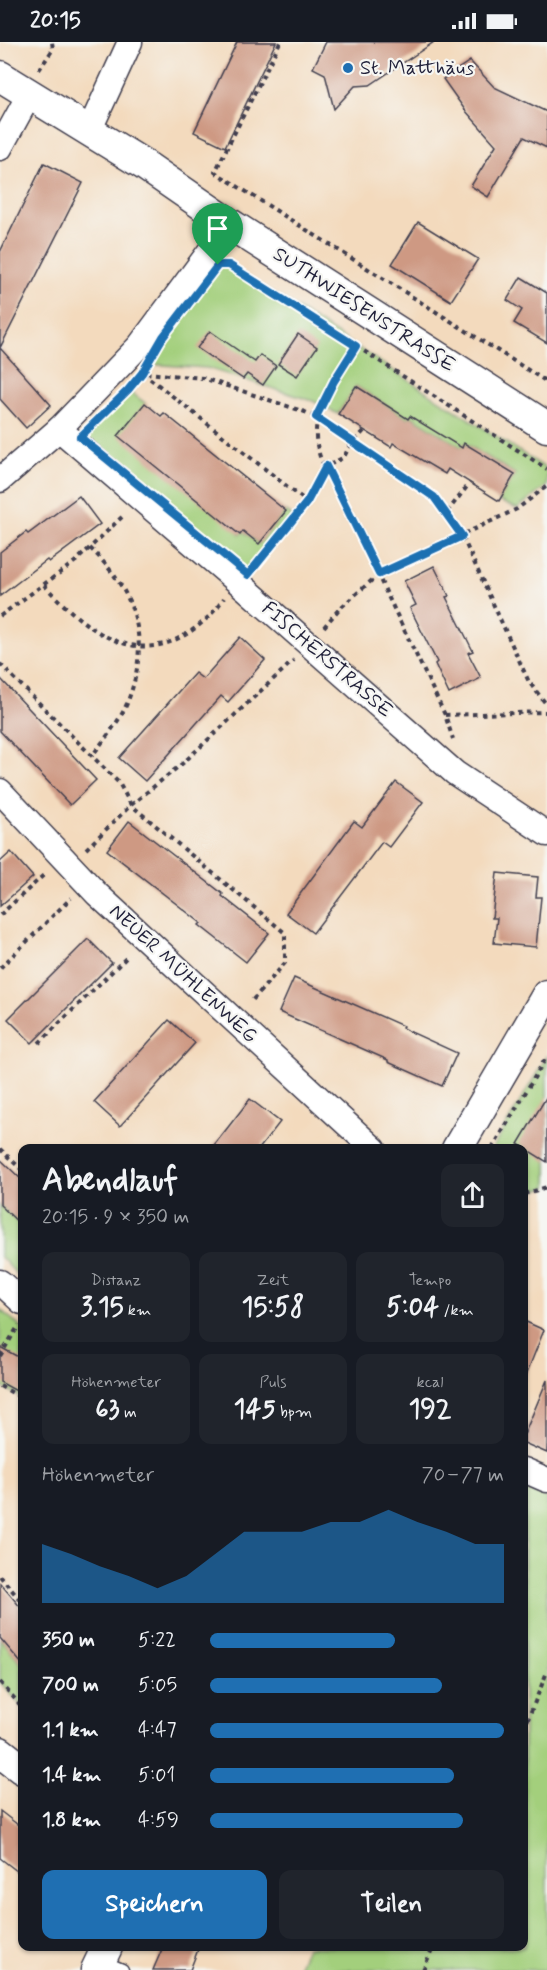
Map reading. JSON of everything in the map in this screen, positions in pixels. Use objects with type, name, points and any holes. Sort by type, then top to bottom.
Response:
[{"type":"street","points":[[88,131],[130,42]]},
{"type":"street","name":"SUTHWIESENSTRASSE","points":[[0,76],[143,165],[230,224],[547,427]]},
{"type":"street","points":[[0,148],[29,95]]},
{"type":"street","points":[[4,469],[59,429],[140,345],[230,224]]},
{"type":"street","name":"FISCHERSTRASSE","points":[[59,429],[455,773],[547,834]]},
{"type":"street","name":"NEUER MÜHLENWEG","points":[[0,791],[97,894],[369,1144]]},
{"type":"street","points":[[460,1144],[547,995]]},
{"type":"street","points":[[0,1282],[18,1309]]},
{"type":"street","points":[[528,1472],[547,1480]]},
{"type":"street","points":[[0,1752],[18,1766]]},
{"type":"path","points":[[280,42],[215,172],[547,382]]},
{"type":"path","points":[[218,265],[229,265],[547,469]]},
{"type":"path","points":[[356,346],[334,381],[316,417],[315,434],[321,461],[326,466],[379,574],[445,715],[455,745]]},
{"type":"path","points":[[142,373],[148,364]]},
{"type":"path","points":[[142,373],[203,378],[305,411],[434,497],[447,512],[462,536],[529,682],[547,705]]},
{"type":"path","points":[[142,373],[307,502]]},
{"type":"path","points":[[248,575],[307,502],[326,466],[344,457],[349,447],[364,431]]},
{"type":"path","points":[[447,512],[470,483]]},
{"type":"path","points":[[324,628],[339,609],[379,574],[517,509],[547,486]]},
{"type":"path","points":[[0,616],[76,561],[131,508]]},
{"type":"path","points":[[90,548],[122,586],[132,606],[140,648],[138,667],[129,699],[92,756]]},
{"type":"path","points":[[45,585],[101,634],[119,643],[140,648],[163,645],[187,634],[209,617],[227,592]]},
{"type":"path","points":[[83,852],[131,805],[183,762],[301,654]]},
{"type":"path","points":[[0,664],[119,783],[131,805],[285,933],[285,963],[246,1006]]},
{"type":"path","points":[[445,715],[547,712]]},
{"type":"path","points":[[0,915],[49,870]]},
{"type":"path","points":[[0,968],[74,896]]},
{"type":"path","points":[[39,1043],[132,952]]},
{"type":"path","points":[[495,1144],[547,1056]]},
{"type":"path","points":[[0,1149],[18,1166]]},
{"type":"path","points":[[528,1193],[547,1187]]},
{"type":"path","points":[[0,1356],[18,1320]]},
{"type":"path","points":[[0,1386],[18,1396]]},
{"type":"path","points":[[0,1576],[18,1597]]},
{"type":"path","points":[[528,1719],[547,1672]]},
{"type":"path","points":[[0,1682],[18,1702]]},
{"type":"path","points":[[423,1970],[431,1951]]},
{"type":"green space","points":[[218,265],[229,265],[547,469],[547,486],[517,509],[499,501],[515,474],[465,443],[462,448],[411,416],[408,419],[356,386],[338,414],[313,401],[207,368],[148,364],[163,337]]},
{"type":"green space","points":[[128,390],[145,403],[240,535],[243,531],[259,544],[286,511],[294,518],[248,575],[80,437]]},
{"type":"green space","points":[[547,1056],[547,1187],[528,1193],[528,1144],[495,1144]]},
{"type":"green space","points":[[0,1205],[18,1222],[18,1276],[0,1256]]},
{"type":"green space","points":[[0,1309],[18,1325],[18,1396],[0,1386]]},
{"type":"green space","points":[[528,1490],[547,1498],[547,1970],[297,1970],[305,1951],[528,1951]]},
{"type":"green space","points":[[0,1638],[18,1659],[18,1702],[0,1682]]},
{"type":"building","points":[[237,42],[276,42],[225,147],[194,132]]},
{"type":"building","points":[[326,42],[434,42],[370,85],[355,86],[334,109],[325,74],[313,68]]},
{"type":"building","points":[[470,61],[494,87],[547,112],[547,148],[524,137],[488,197],[471,186],[496,145],[465,110],[443,79]]},
{"type":"building","points":[[44,163],[83,183],[0,348],[0,252]]},
{"type":"building","points":[[418,222],[478,259],[451,301],[392,264]]},
{"type":"building","points":[[521,277],[547,293],[547,343],[514,323],[522,310],[507,300]]},
{"type":"building","points":[[210,331],[255,362],[260,355],[276,366],[263,385],[247,374],[243,379],[197,348]]},
{"type":"building","points":[[298,334],[317,347],[297,376],[278,364]]},
{"type":"building","points":[[0,348],[51,405],[26,428],[0,399]]},
{"type":"building","points":[[356,386],[408,419],[410,416],[462,448],[464,443],[515,474],[499,501],[448,469],[445,474],[393,443],[391,447],[338,414]]},
{"type":"building","points":[[145,403],[161,416],[164,413],[286,511],[259,544],[243,531],[240,535],[118,436]]},
{"type":"building","points":[[79,496],[100,524],[0,596],[0,552]]},
{"type":"building","points":[[434,566],[449,596],[446,597],[473,651],[468,653],[481,678],[449,694],[435,664],[437,662],[410,608],[416,605],[404,581]]},
{"type":"building","points":[[240,637],[265,660],[228,702],[221,696],[145,781],[119,758],[195,673],[203,679]]},
{"type":"building","points":[[0,678],[96,780],[70,805],[0,731]]},
{"type":"building","points":[[396,782],[423,802],[389,847],[382,842],[313,933],[286,913],[354,821],[362,827]]},
{"type":"building","points":[[129,821],[269,933],[246,962],[199,925],[201,923],[107,850]]},
{"type":"building","points":[[11,852],[33,877],[0,906],[0,862]]},
{"type":"building","points":[[497,873],[538,877],[536,897],[541,897],[536,947],[494,943],[497,918],[492,918]]},
{"type":"building","points":[[88,939],[112,963],[32,1043],[8,1019]]},
{"type":"building","points":[[294,978],[403,1026],[402,1028],[457,1053],[442,1086],[279,1012]]},
{"type":"building","points":[[169,1020],[195,1043],[120,1126],[94,1102]]},
{"type":"building","points":[[547,1096],[547,1162],[528,1150],[528,1144],[518,1144]]},
{"type":"building","points":[[250,1099],[280,1122],[263,1144],[215,1144]]},
{"type":"building","points":[[0,1159],[18,1176],[18,1222],[0,1205]]},
{"type":"building","points":[[528,1323],[544,1330],[528,1370]]},
{"type":"building","points":[[0,1347],[18,1357],[18,1392],[0,1382]]},
{"type":"building","points":[[547,1380],[547,1453],[528,1445],[528,1425]]},
{"type":"building","points":[[0,1583],[18,1604],[18,1659],[0,1638]]},
{"type":"building","points":[[0,1811],[18,1825],[18,1872],[0,1858]]},
{"type":"building","points":[[161,1951],[197,1951],[190,1970],[153,1970]]},
{"type":"place","name":"St. Matthäus","points":[[348,68]]},
{"type":"route","points":[[218,265],[229,265],[356,346],[334,381],[316,417],[434,497],[447,512],[462,536],[379,574],[326,466],[307,502],[248,575],[80,437],[142,373],[163,337],[218,265]]}]
